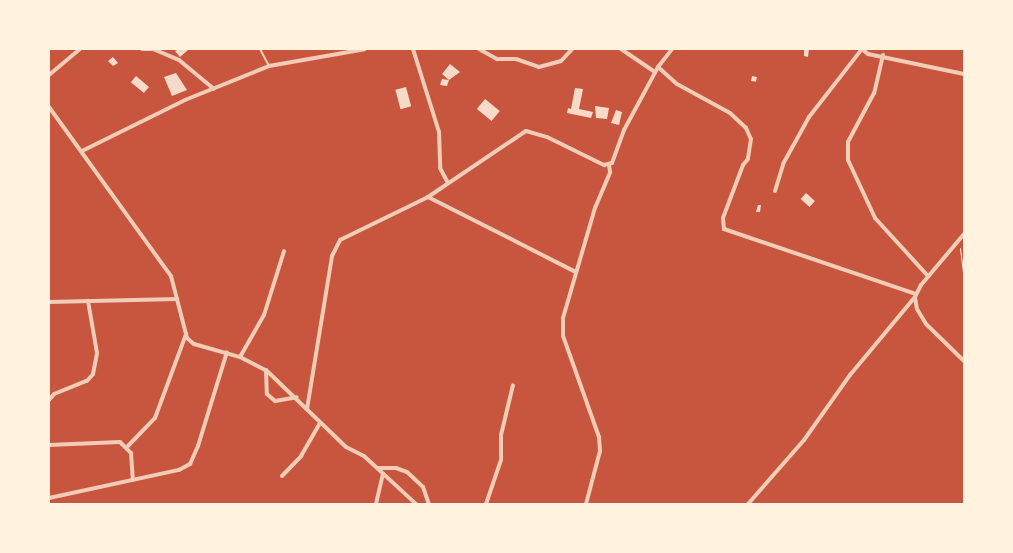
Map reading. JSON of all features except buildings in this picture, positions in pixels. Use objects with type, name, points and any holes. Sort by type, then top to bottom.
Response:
[{"type":"street","points":[[49,75],[80,49]]},
{"type":"street","points":[[142,49],[153,49],[179,60],[214,89]]},
{"type":"street","points":[[82,151],[214,89],[269,66],[347,50],[365,49]]},
{"type":"street","points":[[413,49],[439,132],[440,168],[448,184]]},
{"type":"street","points":[[479,49],[497,59],[516,59],[539,67],[562,61],[572,49]]},
{"type":"street","points":[[621,49],[655,72]]},
{"type":"street","points":[[609,165],[615,159],[624,130],[655,72],[672,49]]},
{"type":"street","points":[[775,190],[793,145],[830,87],[862,49],[868,54],[883,55],[964,74]]},
{"type":"street","points":[[883,55],[874,93],[848,142],[848,160],[876,218],[928,276]]},
{"type":"street","points":[[658,67],[677,84],[730,113],[746,128],[751,139],[748,159],[723,218],[724,229],[915,296]]},
{"type":"street","points":[[49,107],[171,276],[186,334],[194,344],[240,356],[266,370],[297,397],[320,423],[346,447],[364,456],[416,504]]},
{"type":"street","points":[[307,409],[335,246],[350,234],[428,197],[526,131],[609,165]]},
{"type":"street","points":[[586,504],[600,451],[599,437],[563,336],[566,304],[595,208],[610,172],[609,165]]},
{"type":"street","points":[[428,197],[576,272]]},
{"type":"street","points":[[748,504],[804,440],[850,375],[915,296],[928,276],[964,234]]},
{"type":"street","points":[[240,356],[264,315],[284,250]]},
{"type":"street","points":[[915,296],[917,309],[926,324],[964,361]]},
{"type":"street","points":[[49,302],[177,299]]},
{"type":"street","points":[[49,400],[54,394],[87,381],[93,374],[97,353],[88,301]]},
{"type":"street","points":[[127,447],[155,418],[186,334]]},
{"type":"street","points":[[49,498],[179,470],[190,464],[198,446],[227,352]]},
{"type":"street","points":[[266,370],[267,394],[275,401],[297,397]]},
{"type":"street","points":[[486,504],[501,460],[502,427],[513,385]]},
{"type":"street","points":[[282,476],[301,456],[320,423]]},
{"type":"street","points":[[49,444],[120,442],[127,447],[131,454],[133,480]]},
{"type":"street","points":[[378,468],[396,468],[407,472],[423,486],[429,504]]},
{"type":"street","points":[[376,504],[383,474]]},
{"type":"lane","points":[[260,49],[269,66]]},
{"type":"path","points":[[958,241],[964,279]]}]
